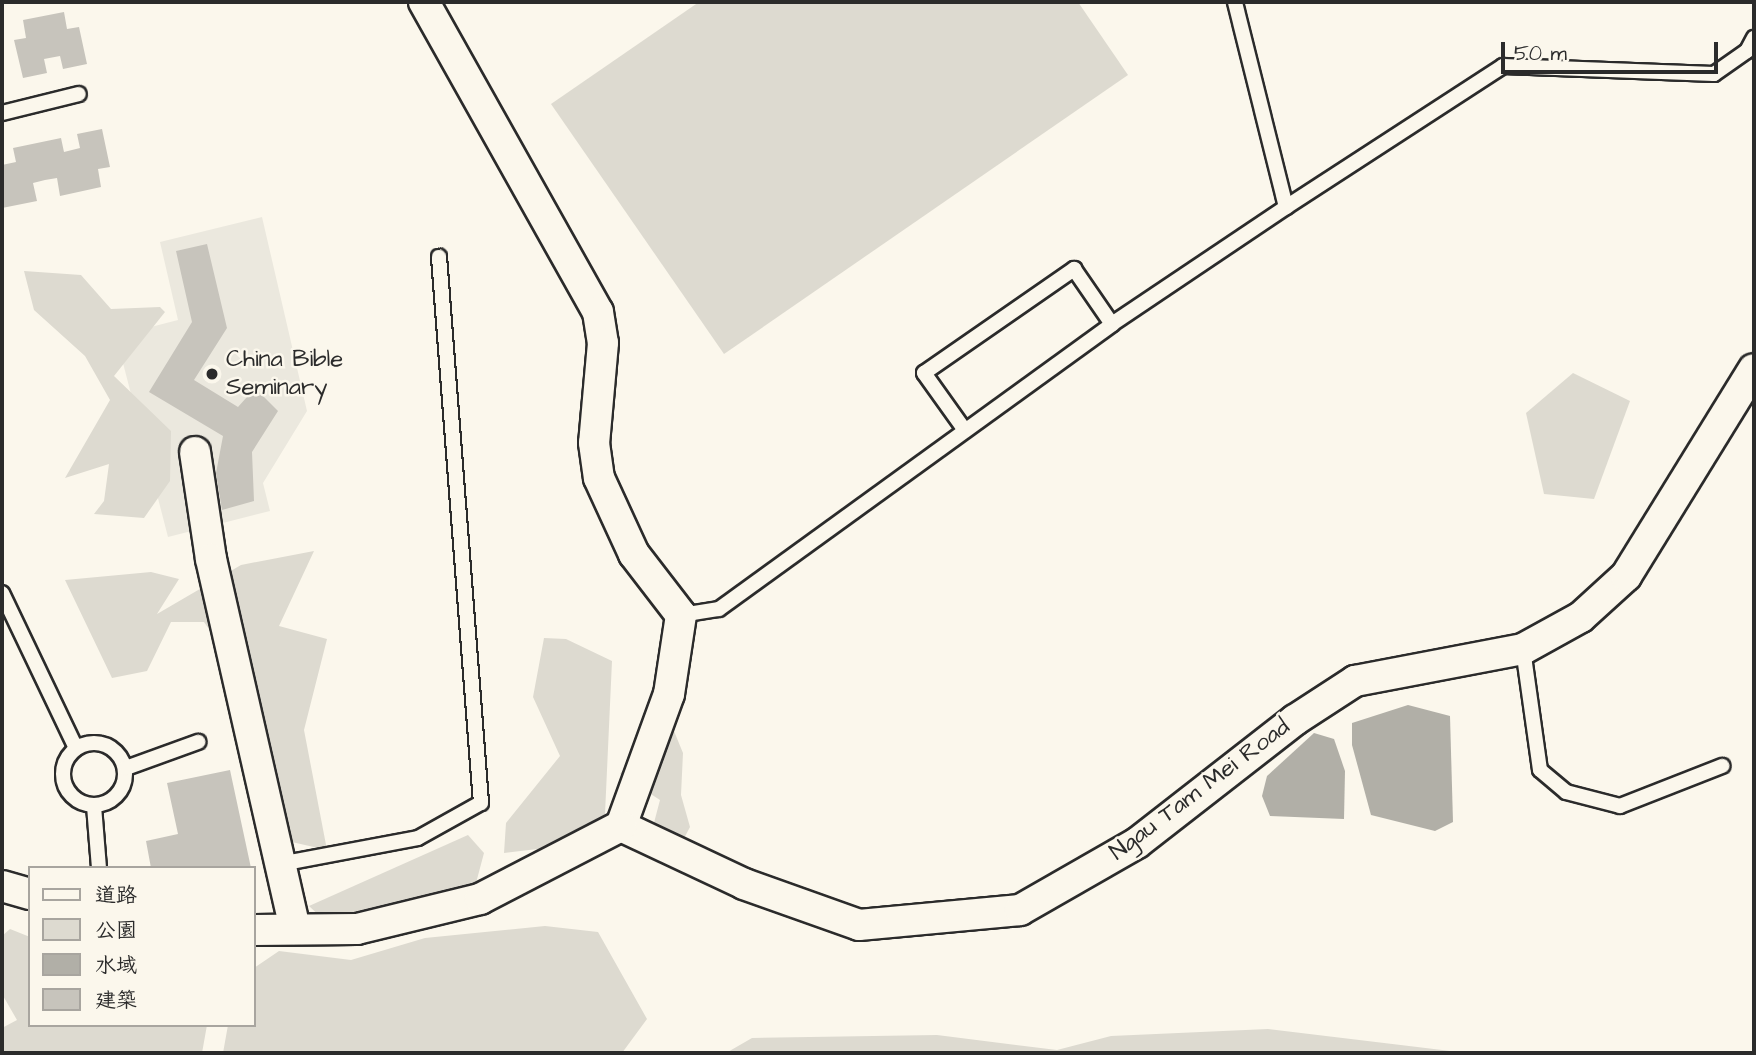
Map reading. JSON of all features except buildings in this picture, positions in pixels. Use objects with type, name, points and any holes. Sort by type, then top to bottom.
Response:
[{"type":"street","points":[[256,930],[357,929],[480,899],[621,827],[669,694],[681,615],[634,554],[599,478],[594,443],[603,343],[598,312],[424,2]]},
{"type":"street","name":"Ngau Tam Mei Road","points":[[621,827],[744,884],[859,925],[1020,910],[1137,843],[1295,720],[1355,681],[1523,649],[1581,617],[1626,576],[1754,369]]},
{"type":"street","points":[[195,452],[211,559],[295,929]]},
{"type":"street","points":[[2,886],[28,893]]},
{"type":"lane","points":[[1235,2],[1286,207]]},
{"type":"lane","points":[[681,615],[719,609],[1112,324],[1503,66],[1714,74],[1748,51],[1754,38]]},
{"type":"lane","points":[[2,113],[79,94]]},
{"type":"lane","points":[[280,864],[418,838],[481,803],[439,257]]},
{"type":"lane","points":[[964,429],[924,373],[1074,269],[1112,324]]},
{"type":"lane","points":[[2,593],[9,629],[76,748]]},
{"type":"lane","points":[[1523,649],[1540,770],[1566,792],[1620,806],[1721,766]]},
{"type":"lane","points":[[126,768],[198,742]]},
{"type":"lane","points":[[105,744],[126,768],[115,798],[94,806],[76,800],[64,784],[64,765],[76,748],[105,744]]},
{"type":"lane","points":[[94,806],[99,866]]},
{"type":"shaded area","name":"China Bible Seminary","points":[[262,217],[307,411],[263,483],[270,511],[168,537],[116,336],[178,320],[160,242]]},
{"type":"green space","points":[[699,2],[1078,2],[1128,75],[724,354],[551,104]]},
{"type":"green space","points":[[24,271],[81,275],[111,309],[160,307],[165,312],[114,376],[171,431],[170,481],[144,518],[94,514],[104,501],[109,464],[65,478],[110,400],[85,356],[34,310]]},
{"type":"green space","points":[[1573,373],[1630,401],[1594,499],[1544,494],[1526,413]]},
{"type":"green space","points":[[314,551],[279,626],[327,639],[304,730],[327,850],[261,835],[260,702],[204,622],[171,622],[147,671],[112,678],[65,580],[151,572],[179,579],[157,614],[241,565]]},
{"type":"green space","points":[[544,638],[566,639],[612,661],[605,814],[571,845],[504,853],[506,823],[560,756],[533,697]]},
{"type":"green space","points":[[667,714],[683,753],[681,795],[690,827],[670,865],[646,853],[660,800],[620,774]]},
{"type":"green space","points":[[468,835],[484,853],[476,883],[388,935],[325,921],[309,906]]},
{"type":"green space","points":[[545,926],[598,932],[647,1019],[622,1053],[223,1053],[228,1027],[256,1027],[256,967],[279,951],[351,960],[425,938]]},
{"type":"green space","points":[[10,929],[28,936],[28,1027],[207,1027],[202,1053],[2,1053],[2,1028],[17,1020],[2,994],[2,936]]},
{"type":"green space","points":[[1268,1029],[1467,1053],[726,1053],[752,1038],[937,1035],[1057,1050],[1111,1036]]},
{"type":"water","points":[[1408,705],[1450,716],[1453,822],[1435,831],[1371,815],[1352,745],[1352,723]]},
{"type":"water","points":[[1314,733],[1334,739],[1345,771],[1344,819],[1270,816],[1262,796],[1267,776]]},
{"type":"place","name":"China Bible Seminary","points":[[212,374]]}]
